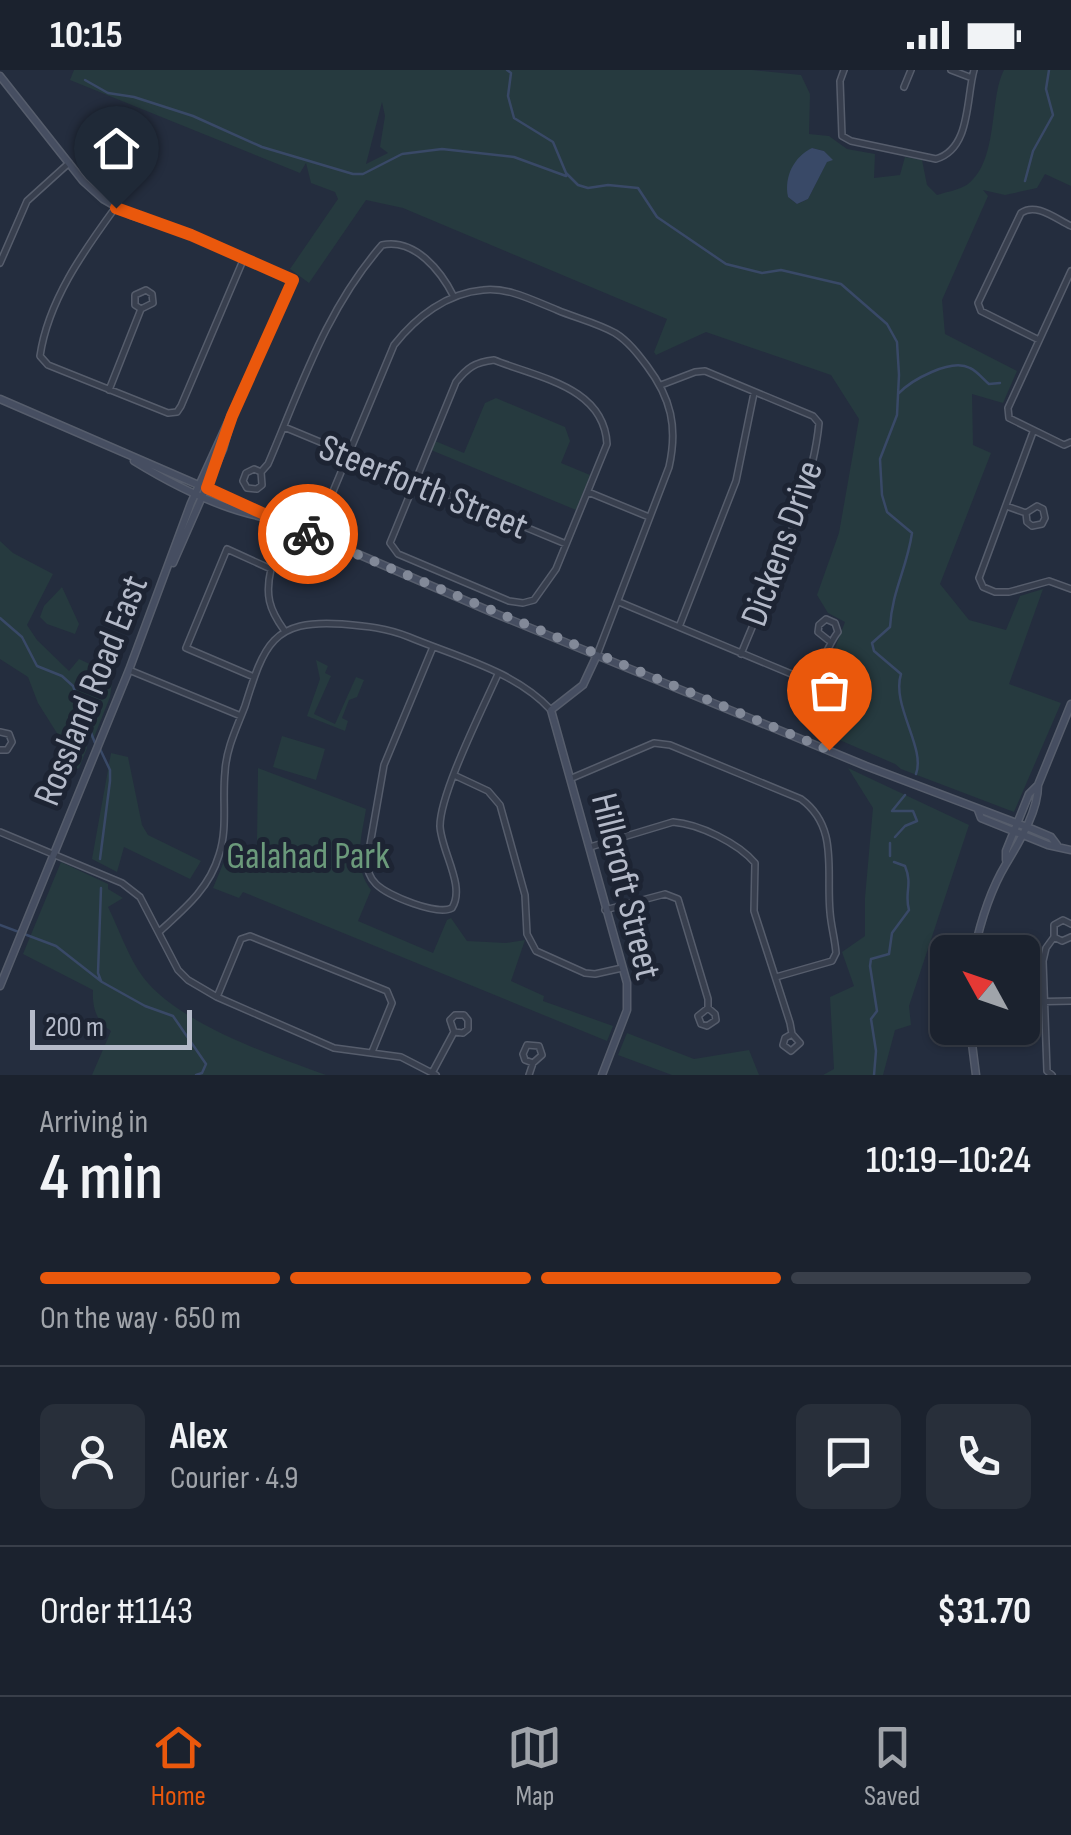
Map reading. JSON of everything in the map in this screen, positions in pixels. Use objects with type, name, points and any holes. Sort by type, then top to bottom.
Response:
[{"type":"main road","points":[[0,76],[88,186],[116,208],[244,258]]},
{"type":"main road","name":"Rossland Road East","points":[[0,986],[5,962],[24,926],[232,416],[293,280],[244,258]]},
{"type":"main road","points":[[0,399],[272,519],[1019,829],[1051,838],[1071,850]]},
{"type":"main road","points":[[120,452],[157,475],[237,512],[272,519]]},
{"type":"main road","points":[[550,710],[583,685],[598,654]]},
{"type":"main road","points":[[979,935],[1029,794],[1038,785],[1071,704]]},
{"type":"main road","name":"Hillcroft Street","points":[[550,710],[627,983],[628,1010],[602,1075]]},
{"type":"main road","points":[[972,1045],[976,1075]]},
{"type":"street","points":[[844,70],[840,81],[842,136],[936,158],[946,156],[957,142],[967,115],[974,70]]},
{"type":"street","points":[[904,87],[911,70]]},
{"type":"street","points":[[951,70],[972,78]]},
{"type":"street","points":[[0,263],[27,202],[69,163]]},
{"type":"street","points":[[116,208],[75,263],[40,356],[48,365],[109,390],[168,413],[176,412],[244,258]]},
{"type":"street","points":[[1039,340],[980,311],[978,303],[1020,213],[1026,208],[1071,226]]},
{"type":"street","points":[[261,472],[246,473],[243,480],[247,488],[260,488],[264,482],[261,472],[334,310],[382,245],[389,242],[428,259],[438,267],[454,297]]},
{"type":"street","points":[[1071,271],[1008,408],[1010,418],[1033,432],[1064,444],[1071,442]]},
{"type":"street","points":[[314,536],[394,345],[410,324],[454,297],[487,289],[512,292],[615,334],[635,350],[661,385],[670,404],[674,442],[669,466],[598,654]]},
{"type":"street","points":[[109,390],[141,309]]},
{"type":"street","points":[[494,360],[575,392],[600,413],[607,444],[588,492],[556,569],[534,600],[509,601],[392,549],[390,543],[456,382],[468,368],[480,362],[494,360]]},
{"type":"street","name":"Dickens Drive","points":[[661,385],[705,371],[813,416],[819,424],[817,443],[789,533],[741,654]]},
{"type":"street","points":[[678,627],[736,481],[754,391]]},
{"type":"street","name":"Steerforth Street","points":[[284,427],[566,544]]},
{"type":"street","points":[[1033,432],[979,578],[983,587],[995,592],[1048,581],[1071,589]]},
{"type":"street","points":[[588,492],[650,517]]},
{"type":"street","points":[[1006,506],[1026,514]]},
{"type":"street","points":[[1037,506],[1043,509],[1045,518],[1042,524],[1032,526],[1026,514],[1037,506]]},
{"type":"street","points":[[254,677],[186,648],[227,549],[272,569],[266,592],[272,613],[284,630]]},
{"type":"street","points":[[619,602],[802,678],[809,677],[823,658],[828,640],[838,628],[835,622],[826,620],[820,622],[818,632],[828,640]]},
{"type":"street","points":[[159,932],[200,894],[216,863],[224,832],[224,770],[254,677],[266,650],[284,630],[318,623],[385,628],[524,684],[550,710]]},
{"type":"street","points":[[433,647],[384,765],[367,862],[372,878],[385,890],[443,913],[452,908],[457,895],[440,826],[444,804],[498,674]]},
{"type":"street","points":[[130,670],[241,716]]},
{"type":"street","points":[[0,750],[7,750],[12,742],[1,729]]},
{"type":"street","points":[[572,778],[654,743],[670,745],[801,799],[816,810],[829,845],[830,914],[836,953],[832,960],[776,977]]},
{"type":"street","points":[[455,776],[488,791],[500,805],[525,895],[527,934],[536,951],[585,973],[622,968]]},
{"type":"street","points":[[590,847],[672,822],[685,822],[745,851],[755,863],[754,910],[792,1034]]},
{"type":"street","points":[[0,833],[122,883],[140,897],[178,970],[217,997],[334,1048],[400,1057],[434,1074],[454,1032]]},
{"type":"street","points":[[605,910],[665,894],[678,899],[708,1008]]},
{"type":"street","points":[[1052,1075],[1046,1072],[1043,961],[1056,923],[1071,924]]},
{"type":"street","points":[[217,997],[241,938],[250,936],[388,991],[392,1003],[372,1052]]},
{"type":"street","points":[[1054,936],[1062,941],[1071,937]]},
{"type":"street","points":[[1040,1002],[1071,1001]]},
{"type":"street","points":[[530,1075],[533,1064]]},
{"type":"green space","points":[[74,70],[752,70],[801,75],[810,94],[809,134],[829,136],[847,149],[875,154],[874,178],[900,175],[905,157],[922,160],[927,185],[937,195],[968,184],[985,160],[1004,70],[1071,70],[1071,186],[1045,174],[1037,188],[1005,195],[983,190],[988,196],[942,300],[945,334],[1017,371],[1003,403],[972,394],[973,445],[991,453],[940,584],[969,620],[1006,630],[1020,596],[1043,589],[1009,684],[1061,703],[1014,812],[901,769],[798,722],[824,719],[853,696],[827,669],[845,622],[828,613],[817,595],[839,533],[859,419],[831,375],[706,332],[656,355],[667,319],[403,208],[366,200],[309,283],[290,269],[338,199],[335,192],[311,183],[306,163],[300,173],[70,80]],"holes":[[[382,102],[385,116],[380,147],[388,153],[366,164]],[[812,148],[829,157],[808,199],[797,204],[788,197],[790,174]]]},
{"type":"green space","points":[[496,398],[565,427],[570,441],[561,463],[590,475],[576,510],[431,450],[435,441],[464,453],[485,403]]},
{"type":"green space","points":[[0,541],[13,553],[53,574],[27,625],[37,640],[69,671],[79,659],[113,675],[110,697],[93,740],[76,724],[60,738],[38,703],[28,677],[0,659]]},
{"type":"green space","points":[[62,587],[79,624],[75,634],[47,624],[40,617],[44,606]]},
{"type":"green space","points":[[316,660],[328,666],[325,673],[331,676],[314,714],[335,724],[356,677],[364,680],[342,718],[348,721],[345,731],[307,716],[320,679]]},
{"type":"green space","points":[[282,736],[325,749],[316,780],[273,767]]},
{"type":"green space","points":[[86,745],[79,768],[68,774],[59,764]]},
{"type":"green space","points":[[111,753],[128,757],[142,825],[148,835],[201,861],[190,879],[124,847],[117,872],[92,859]]},
{"type":"green space","name":"Galahad Park","points":[[258,768],[366,809],[360,861],[371,890],[358,921],[433,953],[451,918],[467,941],[525,940],[511,981],[544,996],[543,1001],[613,1026],[607,1041],[243,892],[239,898],[213,888],[228,852],[252,861],[257,842]]},
{"type":"green space","points":[[848,768],[969,825],[909,1006],[911,1025],[895,1030],[883,1075],[823,1075],[834,1069],[830,997],[854,986],[842,952],[865,936],[873,808]]},
{"type":"green space","points":[[61,862],[108,884],[108,889],[123,898],[108,907],[128,952],[158,994],[227,1036],[326,1075],[92,1075],[111,1031],[96,1013],[93,990],[23,954]]},
{"type":"green space","points":[[627,1033],[694,1059],[749,1050],[759,1075],[672,1075],[618,1055]]},
{"type":"water","points":[[812,148],[824,151],[833,160],[827,162],[808,199],[797,204],[788,197],[789,175],[800,156]]},
{"type":"waterway","points":[[507,70],[511,73],[508,96],[514,118],[553,142],[566,173],[578,185],[638,188],[657,217],[726,264],[762,273],[781,270],[841,284],[887,324],[897,342],[899,375],[897,415],[880,459],[882,495],[887,512],[912,533],[890,627],[872,643],[874,651],[901,674],[899,686],[916,752],[916,774]]},
{"type":"waterway","points":[[1025,181],[1033,151],[1053,115],[1046,89],[1049,70]]},
{"type":"waterway","points":[[85,80],[108,93],[193,116],[262,147],[353,174],[363,174],[402,154],[442,149],[514,157],[566,176]]},
{"type":"waterway","points":[[898,394],[921,377],[953,366],[970,368],[989,384],[1000,383]]},
{"type":"waterway","points":[[0,618],[22,637],[37,666],[62,676],[73,686],[95,743]]},
{"type":"waterway","points":[[100,749],[110,770],[110,781],[100,859]]},
{"type":"waterway","points":[[895,837],[905,826],[917,821],[913,811],[892,811],[905,795]]},
{"type":"waterway","points":[[890,843],[890,856]]},
{"type":"waterway","points":[[874,1075],[876,1051],[871,1019],[877,1011],[871,959],[889,954],[892,933],[909,910],[905,866],[894,862]]},
{"type":"waterway","points":[[101,888],[101,981]]},
{"type":"waterway","points":[[0,925],[56,946],[102,982],[145,1006],[173,1016],[206,1064],[202,1073],[196,1075]]},
{"type":"way so far","points":[[308,534],[829,750]]},
{"type":"route","points":[[116,208],[191,235],[293,280],[232,416],[224,449],[207,488],[308,534]]}]
